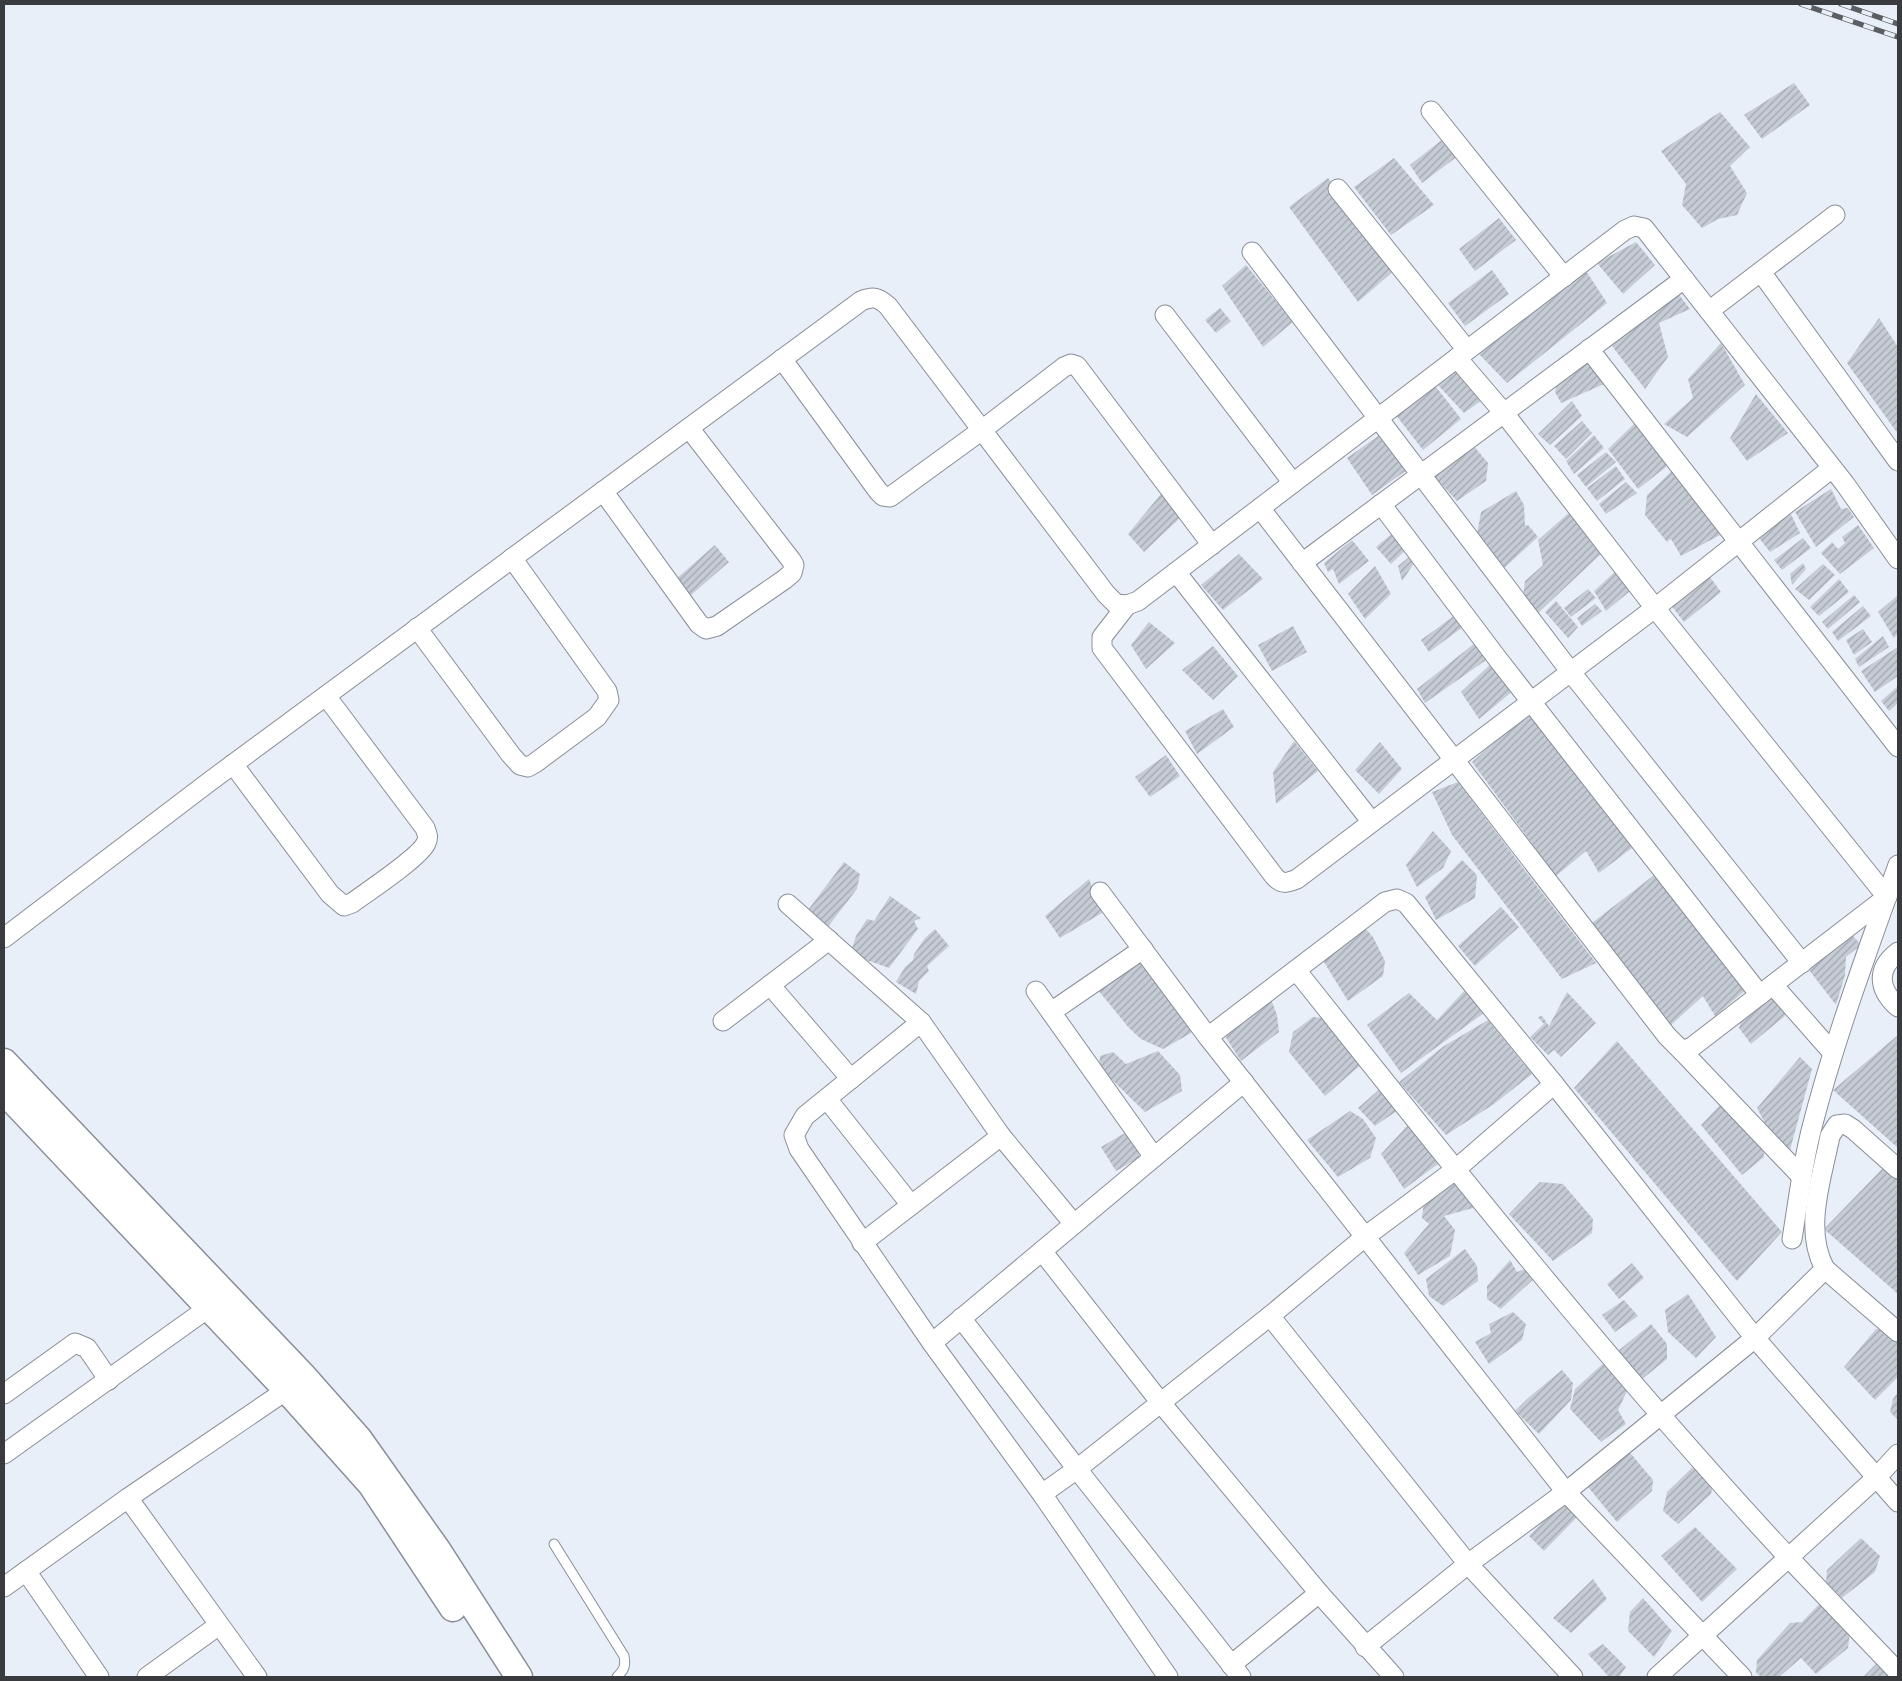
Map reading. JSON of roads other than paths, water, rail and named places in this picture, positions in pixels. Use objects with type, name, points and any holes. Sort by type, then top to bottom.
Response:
[{"type":"street","points":[[1431,111],[1564,277]]},
{"type":"street","points":[[1338,189],[1504,412],[1655,608],[1887,897]]},
{"type":"street","points":[[1709,311],[1835,216]]},
{"type":"street","points":[[1832,468],[1655,608],[1371,821],[1297,879],[1287,883],[1279,882],[1102,648],[1102,638],[1109,626],[1127,606],[1138,601],[1625,230],[1634,226],[1644,228],[1650,235],[1832,468],[1898,559]]},
{"type":"street","points":[[1252,252],[1570,671],[1802,963]]},
{"type":"street","points":[[1761,272],[1898,461]]},
{"type":"street","points":[[1302,563],[1684,279]]},
{"type":"street","points":[[4,938],[233,764],[861,301],[872,296],[880,299],[888,306],[1106,594],[1116,604],[1127,606]]},
{"type":"street","points":[[1165,315],[1293,483]]},
{"type":"street","points":[[1589,349],[1898,747]]},
{"type":"street","points":[[782,359],[883,496],[890,497],[897,494],[1064,367],[1071,364],[1077,366],[1212,545]]},
{"type":"street","points":[[603,491],[699,624],[706,629],[717,626],[785,579],[792,573],[794,565],[791,560],[689,428]]},
{"type":"street","points":[[1381,504],[1531,701],[1766,990],[1833,1053]]},
{"type":"street","points":[[1260,508],[1452,761],[1667,1036],[1801,1176]]},
{"type":"street","points":[[418,628],[520,765],[528,767],[535,763],[597,717],[610,700],[607,691],[512,558]]},
{"type":"street","points":[[1176,572],[1371,821]]},
{"type":"street","points":[[233,764],[330,894],[344,906],[352,903],[416,854],[426,845],[428,836],[425,828],[326,696]]},
{"type":"street","points":[[1792,1239],[1801,1176],[1833,1053],[1898,865]]},
{"type":"street","points":[[1100,892],[1208,1037],[1566,1492],[1742,1677]]},
{"type":"street","points":[[1682,1051],[1692,1047],[1887,897]]},
{"type":"street","points":[[1208,1037],[1385,902],[1397,899],[1413,910],[1554,1084],[1755,1338],[1898,1502]]},
{"type":"street","points":[[788,904],[921,1022],[1001,1136],[1074,1224]]},
{"type":"street","points":[[723,1021],[829,940]]},
{"type":"street","points":[[1051,1012],[1143,949]]},
{"type":"street","points":[[1898,952],[1888,961],[1882,972],[1882,988],[1888,998],[1898,1007]]},
{"type":"street","points":[[1296,970],[1455,1170],[1660,1413],[1788,1557],[1898,1672]]},
{"type":"street","points":[[770,985],[851,1079]]},
{"type":"street","points":[[1036,991],[1154,1157]]},
{"type":"street","points":[[921,1022],[805,1116],[794,1135],[798,1149],[932,1343],[1042,1494],[1168,1677]]},
{"type":"street","points":[[4,1062],[218,1302],[295,1384],[373,1457],[438,1551],[520,1677]]},
{"type":"street","points":[[932,1343],[1244,1082]]},
{"type":"street","points":[[1042,1494],[1078,1469],[1161,1403],[1366,1236],[1455,1170],[1554,1084]]},
{"type":"street","points":[[4,1091],[218,1302]]},
{"type":"street","points":[[826,1099],[911,1205]]},
{"type":"street","points":[[1898,1170],[1853,1129],[1845,1124],[1837,1125],[1830,1136],[1815,1219],[1814,1238],[1818,1256],[1824,1269],[1898,1332]]},
{"type":"street","points":[[862,1243],[1001,1136]]},
{"type":"street","points":[[1042,1251],[1161,1403],[1319,1593],[1365,1647],[1394,1677]]},
{"type":"street","points":[[1365,1647],[1468,1564],[1566,1492],[1660,1413],[1755,1338],[1824,1269]]},
{"type":"street","points":[[4,1454],[218,1302]]},
{"type":"street","points":[[1270,1316],[1468,1564],[1572,1677]]},
{"type":"street","points":[[961,1318],[1236,1671],[1319,1593]]},
{"type":"street","points":[[4,1394],[75,1343],[87,1348],[109,1380]]},
{"type":"street","points":[[4,1587],[128,1498],[295,1384]]},
{"type":"street","points":[[295,1384],[371,1484],[500,1677]]},
{"type":"street","points":[[1657,1677],[1876,1478],[1898,1454]]},
{"type":"street","points":[[128,1498],[257,1677]]},
{"type":"street","points":[[26,1570],[99,1677]]},
{"type":"street","points":[[147,1677],[219,1625]]},
{"type":"lane","points":[[554,1544],[624,1656],[626,1664],[624,1671],[617,1677]]},
{"type":"railway","points":[[1801,4],[1898,37]]},
{"type":"railway","points":[[1841,4],[1898,24]]}]
